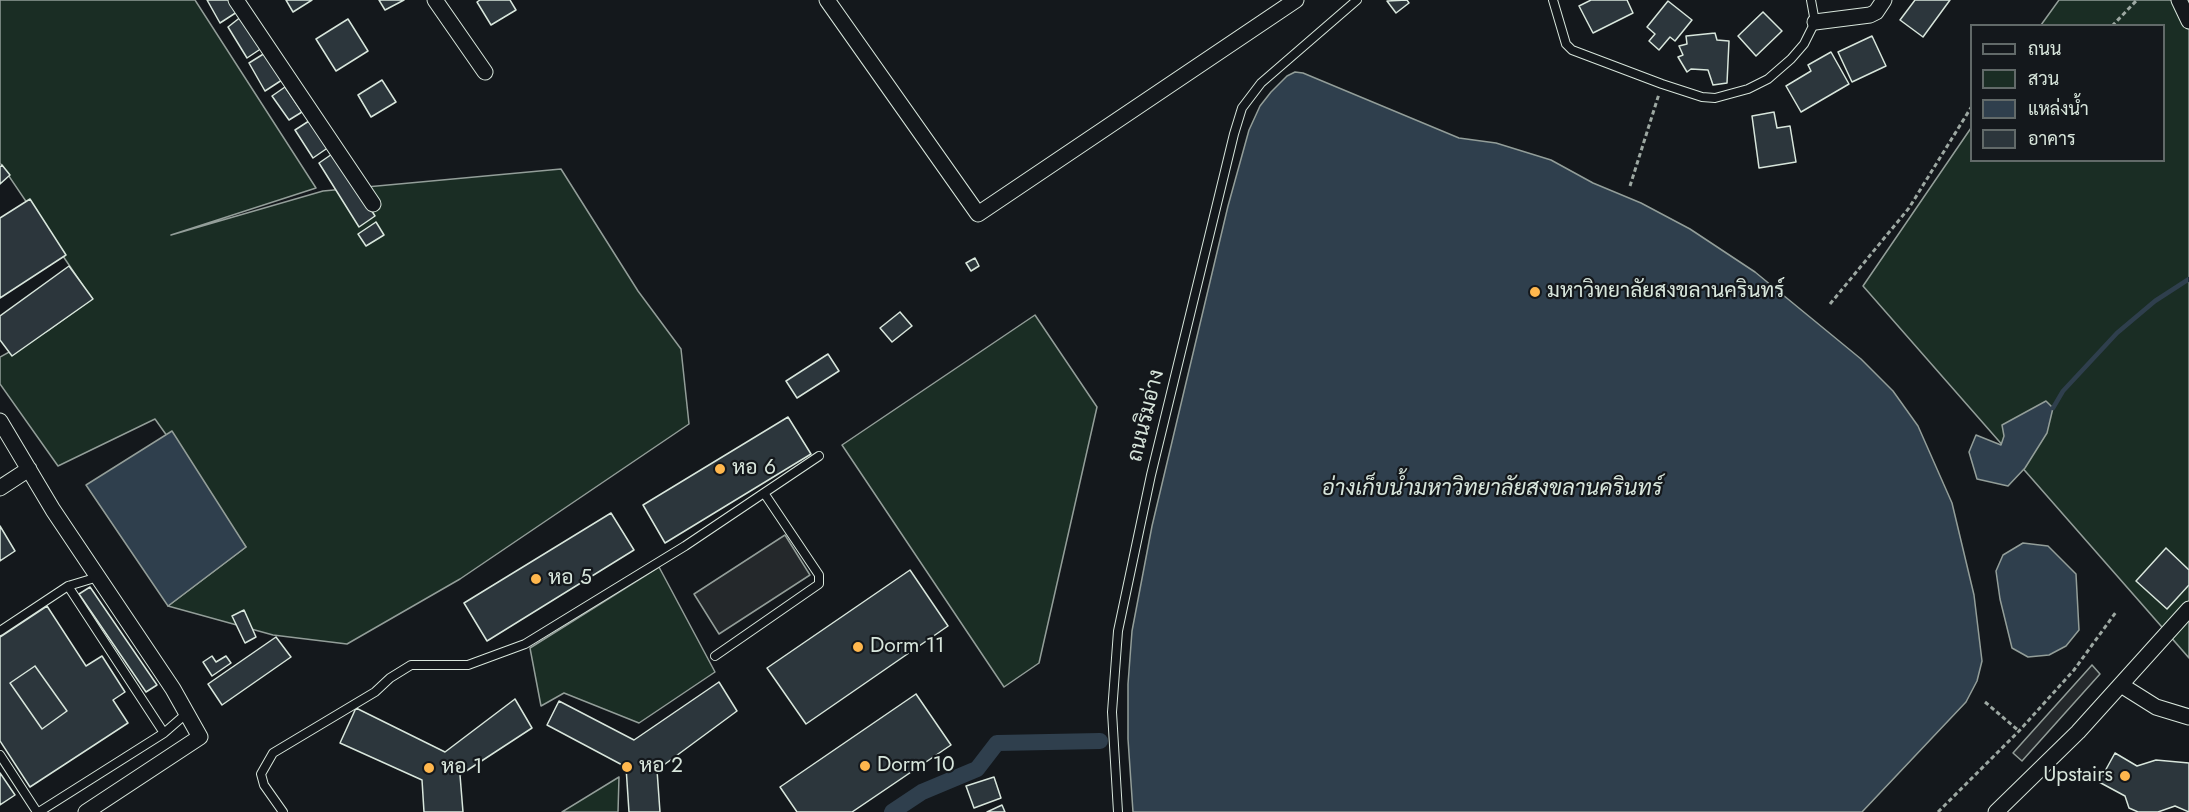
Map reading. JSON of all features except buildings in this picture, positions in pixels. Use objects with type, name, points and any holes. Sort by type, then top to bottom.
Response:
[{"type":"street","points":[[236,0],[373,204]]},
{"type":"street","points":[[435,0],[485,72]]},
{"type":"street","points":[[827,0],[978,214],[1296,0]]},
{"type":"street","points":[[1815,22],[1870,15],[1876,12],[1884,0]]},
{"type":"street","points":[[2180,0],[2189,21]]},
{"type":"street","points":[[0,421],[187,712],[200,737],[86,812]]},
{"type":"street","points":[[0,489],[29,469]]},
{"type":"street","points":[[1996,812],[2078,732],[2189,609]]},
{"type":"street","points":[[2121,685],[2156,707],[2189,717]]},
{"type":"lane","name":"ถนนริมอ่าง","points":[[1118,812],[1112,746],[1113,675],[1118,631],[1151,475],[1239,118],[1247,100],[1261,82],[1293,52],[1357,0]]},
{"type":"lane","points":[[1553,0],[1568,48],[1702,97],[1727,96],[1742,92],[1768,79],[1785,66],[1804,44],[1815,22],[1811,0]]},
{"type":"lane","points":[[283,812],[264,785],[261,774],[273,753],[375,692],[390,678],[411,665],[468,665],[525,644],[685,546],[819,456]]},
{"type":"lane","points":[[715,656],[819,584],[819,575],[764,493]]},
{"type":"lane","points":[[0,631],[68,586],[98,576]]},
{"type":"lane","points":[[68,586],[164,733]]},
{"type":"lane","points":[[0,755],[38,812],[164,733],[187,712]]},
{"type":"path","points":[[2114,24],[2137,0]]},
{"type":"path","points":[[1630,186],[1662,84]]},
{"type":"path","points":[[1830,304],[1909,208],[1970,108]]},
{"type":"path","points":[[1938,812],[2019,731],[2074,670],[2116,612]]},
{"type":"path","points":[[1985,702],[2019,731]]},
{"type":"green space","points":[[0,0],[195,0],[316,188],[171,235],[323,191],[561,169],[638,291],[681,349],[689,424],[460,579],[347,644],[273,635],[168,606],[246,547],[155,419],[58,466],[0,384],[0,357],[49,330],[92,299],[0,163]]},
{"type":"green space","points":[[2059,0],[2189,0],[2189,658],[1863,286],[1970,129],[1970,162],[2165,162],[2165,24],[2042,24]]},
{"type":"green space","points":[[1035,315],[1097,407],[1039,663],[1004,687],[842,445]]},
{"type":"green space","points":[[659,567],[715,672],[639,723],[564,693],[541,706],[530,648]]},
{"type":"green space","points":[[619,777],[618,812],[562,812]]},
{"type":"shaded area","points":[[785,535],[810,575],[719,634],[694,594]]},
{"type":"shaded area","points":[[2092,665],[2100,674],[2022,761],[2013,753]]},
{"type":"water","name":"อ่างเก็บน้ำมหาวิทยาลัยสงขลานครินทร์","points":[[1295,72],[1303,73],[1459,138],[1496,143],[1551,160],[1593,183],[1641,203],[1690,229],[1755,272],[1861,359],[1893,391],[1918,426],[1952,503],[1974,595],[1982,661],[1977,681],[1966,702],[1862,812],[1133,812],[1128,739],[1128,684],[1132,631],[1152,526],[1228,206],[1249,130],[1260,106],[1271,92],[1287,76]]},
{"type":"water","points":[[2046,401],[2053,408],[2047,433],[2025,468],[2008,486],[1977,479],[1969,452],[1976,435],[2001,445],[2004,436],[2002,425]]},
{"type":"water","points":[[172,431],[246,547],[168,606],[86,485]]},
{"type":"water","points":[[2023,543],[2048,546],[2076,574],[2079,630],[2066,646],[2049,655],[2028,657],[2012,648],[2000,599],[1996,571],[2003,555]]},
{"type":"waterway","points":[[2053,408],[2063,391],[2117,333],[2155,301],[2189,279]]},
{"type":"waterway","points":[[892,812],[922,792],[977,769],[997,743],[1100,741]]},
{"type":"place","name":"มหาวิทยาลัยสงขลานครินทร์","points":[[1535,292]]},
{"type":"place","name":"หอ 6","points":[[720,469]]},
{"type":"place","name":"หอ 5","points":[[536,579]]},
{"type":"place","name":"Dorm 11","points":[[858,647]]},
{"type":"place","name":"Dorm 10","points":[[865,766]]},
{"type":"place","name":"หอ 2","points":[[627,767]]},
{"type":"place","name":"หอ 1","points":[[429,768]]},
{"type":"place","name":"Upstairs","points":[[2125,776]]}]
